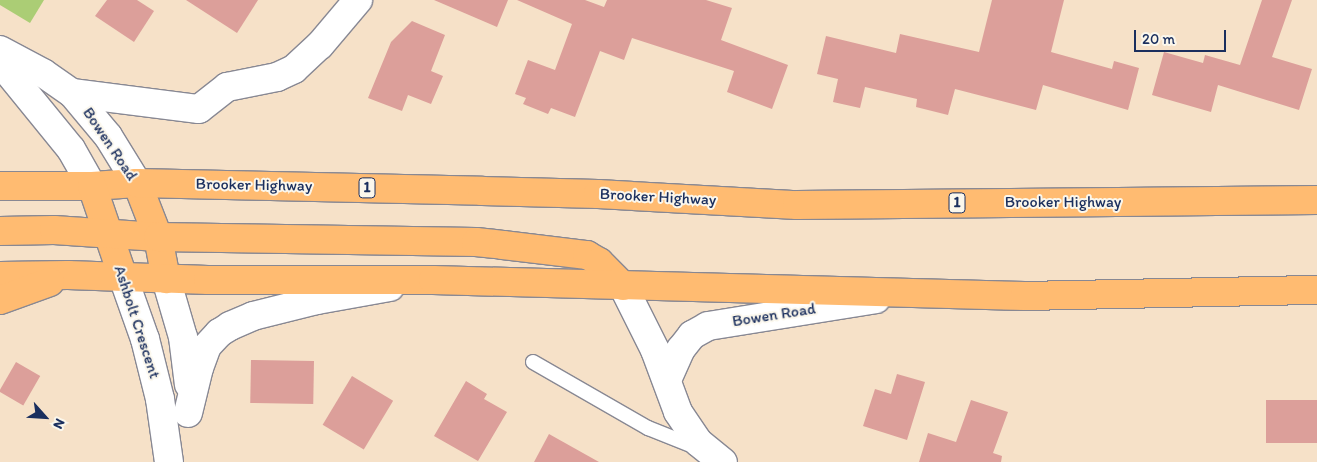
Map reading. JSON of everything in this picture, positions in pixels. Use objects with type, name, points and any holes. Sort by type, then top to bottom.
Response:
[{"type":"highway","name":"Brooker Highway","points":[[0,186],[92,186],[137,183],[598,194],[797,204],[1317,200]]},
{"type":"highway","name":"Bowen Road","points":[[137,183],[158,237],[166,279]]},
{"type":"highway","name":"Ashbolt Crescent","points":[[92,186],[122,277]]},
{"type":"highway","points":[[0,231],[54,230],[158,237],[476,242],[540,248],[593,258],[623,286]]},
{"type":"highway","points":[[0,300],[68,275]]},
{"type":"highway","points":[[0,276],[68,275],[166,279],[433,280],[1025,296],[1317,290]]},
{"type":"street","points":[[72,92],[199,109],[227,87],[277,77],[294,69],[320,45],[358,0]]},
{"type":"street","name":"Bowen Road","points":[[0,50],[43,73],[72,92],[108,136],[137,183]]},
{"type":"street","points":[[0,62],[72,149],[92,186]]},
{"type":"street","points":[[0,67],[0,89]]},
{"type":"street","name":"Ashbolt Crescent","points":[[122,277],[146,339],[160,399],[168,462]]},
{"type":"street","points":[[166,279],[187,352],[188,413]]},
{"type":"street","points":[[177,462],[199,368],[208,346],[219,333],[238,321],[317,300],[433,280]]},
{"type":"street","points":[[623,286],[642,322],[678,412],[688,429],[716,457]]},
{"type":"street","name":"Bowen Road","points":[[666,380],[673,362],[686,342],[692,335],[708,326],[909,293]]},
{"type":"lane","points":[[533,362],[648,428],[716,457]]},
{"type":"green space","points":[[0,0],[44,0],[30,23],[0,5]]},
{"type":"building","points":[[107,0],[137,0],[154,11],[134,42],[95,16]]},
{"type":"building","points":[[186,0],[258,0],[237,33]]},
{"type":"building","points":[[434,0],[508,0],[497,27]]},
{"type":"building","points":[[517,0],[585,0],[604,7],[607,0],[706,0],[732,8],[721,40],[788,65],[772,109],[727,92],[734,71],[632,38],[624,60],[600,51],[575,117],[551,108],[548,114],[523,104],[526,98],[515,94],[528,60],[555,70],[572,24]]},
{"type":"building","points":[[992,0],[1064,0],[1051,52],[1112,69],[1114,61],[1139,68],[1128,110],[1043,85],[1036,110],[955,89],[948,115],[916,107],[917,99],[865,87],[860,108],[833,102],[838,79],[817,74],[826,36],[896,53],[900,34],[979,52]]},
{"type":"building","points":[[1262,0],[1292,0],[1272,57],[1312,69],[1299,110],[1218,85],[1211,112],[1152,95],[1164,52],[1203,63],[1205,55],[1240,65]]},
{"type":"building","points":[[412,21],[445,35],[431,71],[443,76],[431,104],[408,95],[402,111],[368,98],[391,42]]},
{"type":"building","points":[[251,360],[314,361],[313,404],[250,403]]},
{"type":"building","points":[[16,362],[40,376],[23,405],[0,392]]},
{"type":"building","points":[[897,374],[925,382],[907,440],[863,426],[875,389],[891,394]]},
{"type":"building","points":[[352,376],[393,401],[364,450],[323,425]]},
{"type":"building","points":[[466,381],[487,394],[484,399],[507,412],[478,461],[434,436]]},
{"type":"building","points":[[971,400],[1008,412],[993,453],[1002,456],[1001,462],[919,462],[928,433],[956,442]]},
{"type":"building","points":[[1266,400],[1317,400],[1317,443],[1266,443]]},
{"type":"building","points":[[549,434],[599,462],[534,462]]}]
